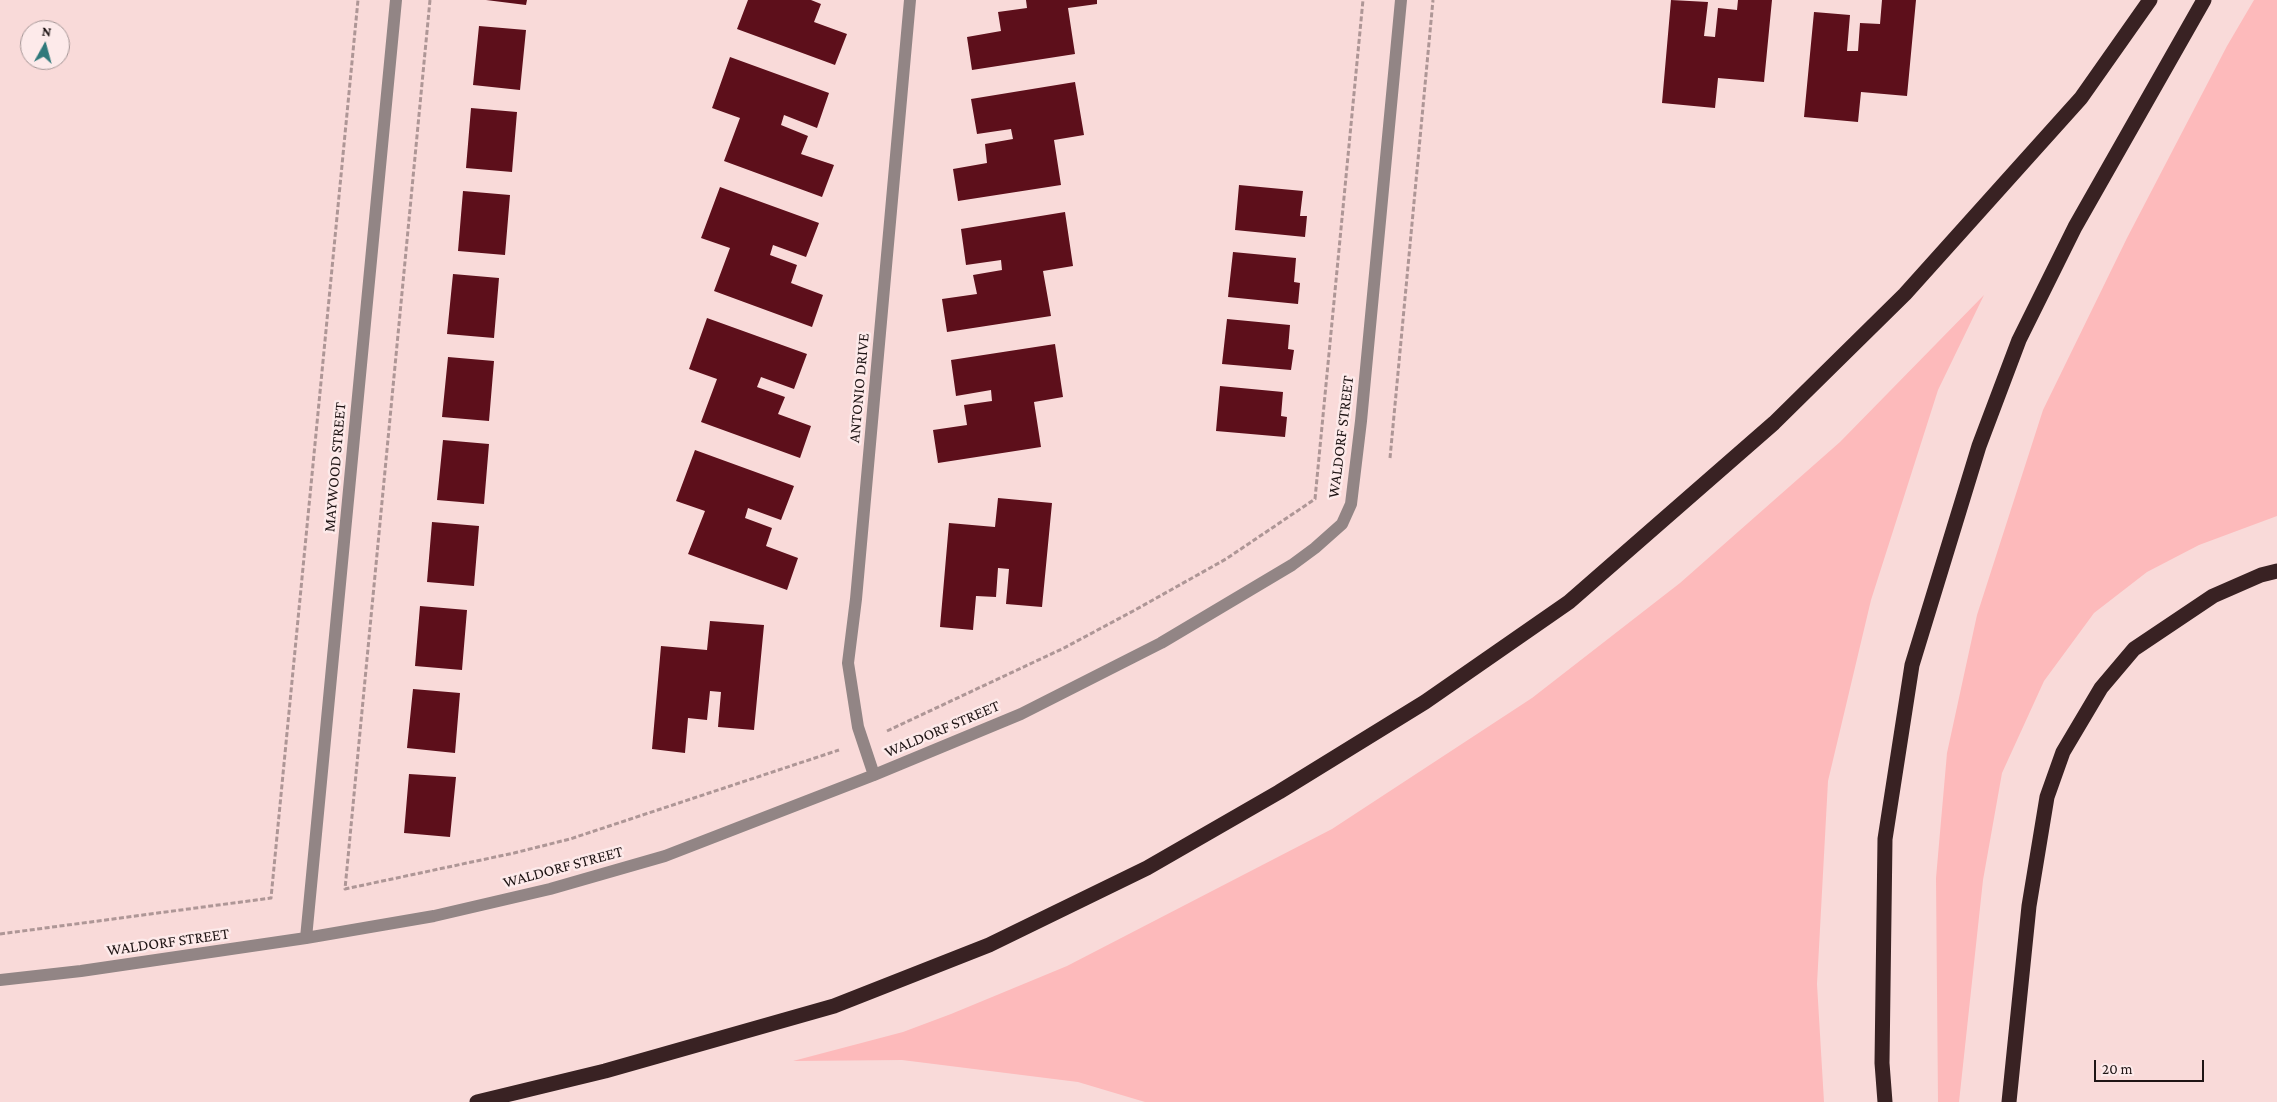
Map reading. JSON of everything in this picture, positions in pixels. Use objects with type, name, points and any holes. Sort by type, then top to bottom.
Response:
[{"type":"highway","points":[[477,1102],[605,1071],[834,1006],[989,945],[1147,868],[1279,792],[1425,702],[1569,602],[1774,423],[1905,294],[2081,98],[2150,0]]},
{"type":"highway","points":[[1885,1102],[1882,1063],[1885,839],[1912,665],[1979,446],[2019,340],[2075,227],[2204,0]]},
{"type":"highway","points":[[2009,1102],[2029,906],[2047,797],[2063,752],[2101,688],[2134,649],[2213,596],[2261,575],[2277,571]]},
{"type":"street","name":"MAYWOOD STREET","points":[[306,938],[396,0]]},
{"type":"street","name":"ANTONIO DRIVE","points":[[874,775],[858,727],[848,663],[857,589],[910,0]]},
{"type":"street","name":"WALDORF STREET","points":[[0,980],[81,971],[306,938],[434,916],[560,886],[665,856],[874,775],[1021,714],[1161,644],[1292,565],[1316,548],[1342,524],[1351,504],[1361,421],[1401,0]]},
{"type":"path","points":[[0,934],[271,898],[358,0]]},
{"type":"path","points":[[345,889],[430,0]]},
{"type":"path","points":[[1315,499],[1363,0]]},
{"type":"path","points":[[1390,458],[1433,0]]},
{"type":"shaded area","points":[[2254,0],[2277,0],[2277,516],[2199,545],[2147,572],[2094,613],[2044,681],[2002,773],[1983,880],[1959,1102],[1938,1102],[1936,878],[1947,753],[1977,615],[2043,410],[2127,238],[2227,46]]},
{"type":"shaded area","points":[[1984,295],[1938,390],[1871,600],[1828,781],[1817,984],[1824,1102],[1145,1102],[1078,1082],[902,1060],[793,1061],[903,1032],[1067,966],[1332,829],[1532,698],[1680,583],[1840,442]]},
{"type":"building","points":[[486,0],[527,0],[526,5]]},
{"type":"building","points":[[748,0],[811,0],[821,4],[814,22],[847,34],[835,65],[737,29]]},
{"type":"building","points":[[1026,0],[1097,0],[1097,4],[1068,8],[1075,54],[972,70],[967,37],[1001,31],[998,12],[1027,8]]},
{"type":"building","points":[[1671,0],[1708,2],[1704,36],[1715,37],[1718,8],[1737,10],[1738,0],[1772,0],[1764,82],[1718,78],[1715,108],[1662,103]]},
{"type":"building","points":[[1882,0],[1916,0],[1907,96],[1861,92],[1858,122],[1804,117],[1814,12],[1850,15],[1847,51],[1858,51],[1860,23],[1880,24]]},
{"type":"building","points":[[479,26],[526,30],[520,90],[473,85]]},
{"type":"building","points":[[730,57],[829,93],[817,128],[784,115],[781,125],[808,136],[801,154],[834,165],[822,197],[724,161],[740,118],[712,108]]},
{"type":"building","points":[[1075,82],[1084,135],[1054,140],[1061,185],[958,201],[953,169],[987,163],[985,144],[1013,139],[1011,129],[977,134],[971,99]]},
{"type":"building","points":[[471,108],[517,112],[512,172],[466,168]]},
{"type":"building","points":[[1239,185],[1303,191],[1300,216],[1307,216],[1305,237],[1235,230]]},
{"type":"building","points":[[720,187],[819,223],[806,257],[773,245],[770,255],[797,265],[791,283],[823,295],[812,327],[714,291],[730,248],[701,238]]},
{"type":"building","points":[[463,191],[510,195],[505,255],[458,251]]},
{"type":"building","points":[[1065,212],[1073,266],[1043,271],[1051,316],[947,332],[942,299],[977,294],[973,275],[1002,270],[1001,260],[966,265],[961,229]]},
{"type":"building","points":[[1233,252],[1296,258],[1294,282],[1300,283],[1298,304],[1228,297]]},
{"type":"building","points":[[453,274],[499,278],[494,338],[447,334]]},
{"type":"building","points":[[707,318],[807,354],[794,389],[761,377],[757,387],[785,397],[778,414],[811,426],[800,458],[701,422],[717,379],[689,369]]},
{"type":"building","points":[[1227,319],[1290,325],[1288,349],[1294,350],[1291,370],[1222,364]]},
{"type":"building","points":[[1055,344],[1063,397],[1034,402],[1041,447],[938,463],[933,430],[967,425],[964,405],[992,401],[991,390],[956,396],[951,360]]},
{"type":"building","points":[[448,357],[494,361],[489,421],[442,417]]},
{"type":"building","points":[[1220,386],[1283,392],[1281,416],[1287,417],[1285,437],[1216,431]]},
{"type":"building","points":[[443,440],[489,444],[484,504],[437,500]]},
{"type":"building","points":[[695,450],[794,486],[781,520],[748,508],[745,518],[772,528],[766,546],[798,558],[787,590],[688,554],[705,511],[676,501]]},
{"type":"building","points":[[998,498],[1052,503],[1042,607],[1006,604],[1009,569],[998,568],[996,597],[976,596],[973,630],[940,627],[949,523],[995,527]]},
{"type":"building","points":[[432,522],[479,526],[474,586],[427,582]]},
{"type":"building","points":[[420,606],[467,610],[462,670],[415,666]]},
{"type":"building","points":[[710,621],[764,625],[754,730],[718,727],[721,692],[710,691],[707,720],[688,718],[685,753],[652,749],[661,646],[707,650]]},
{"type":"building","points":[[413,689],[460,693],[455,753],[407,748]]},
{"type":"building","points":[[409,774],[456,777],[450,837],[404,833]]}]
